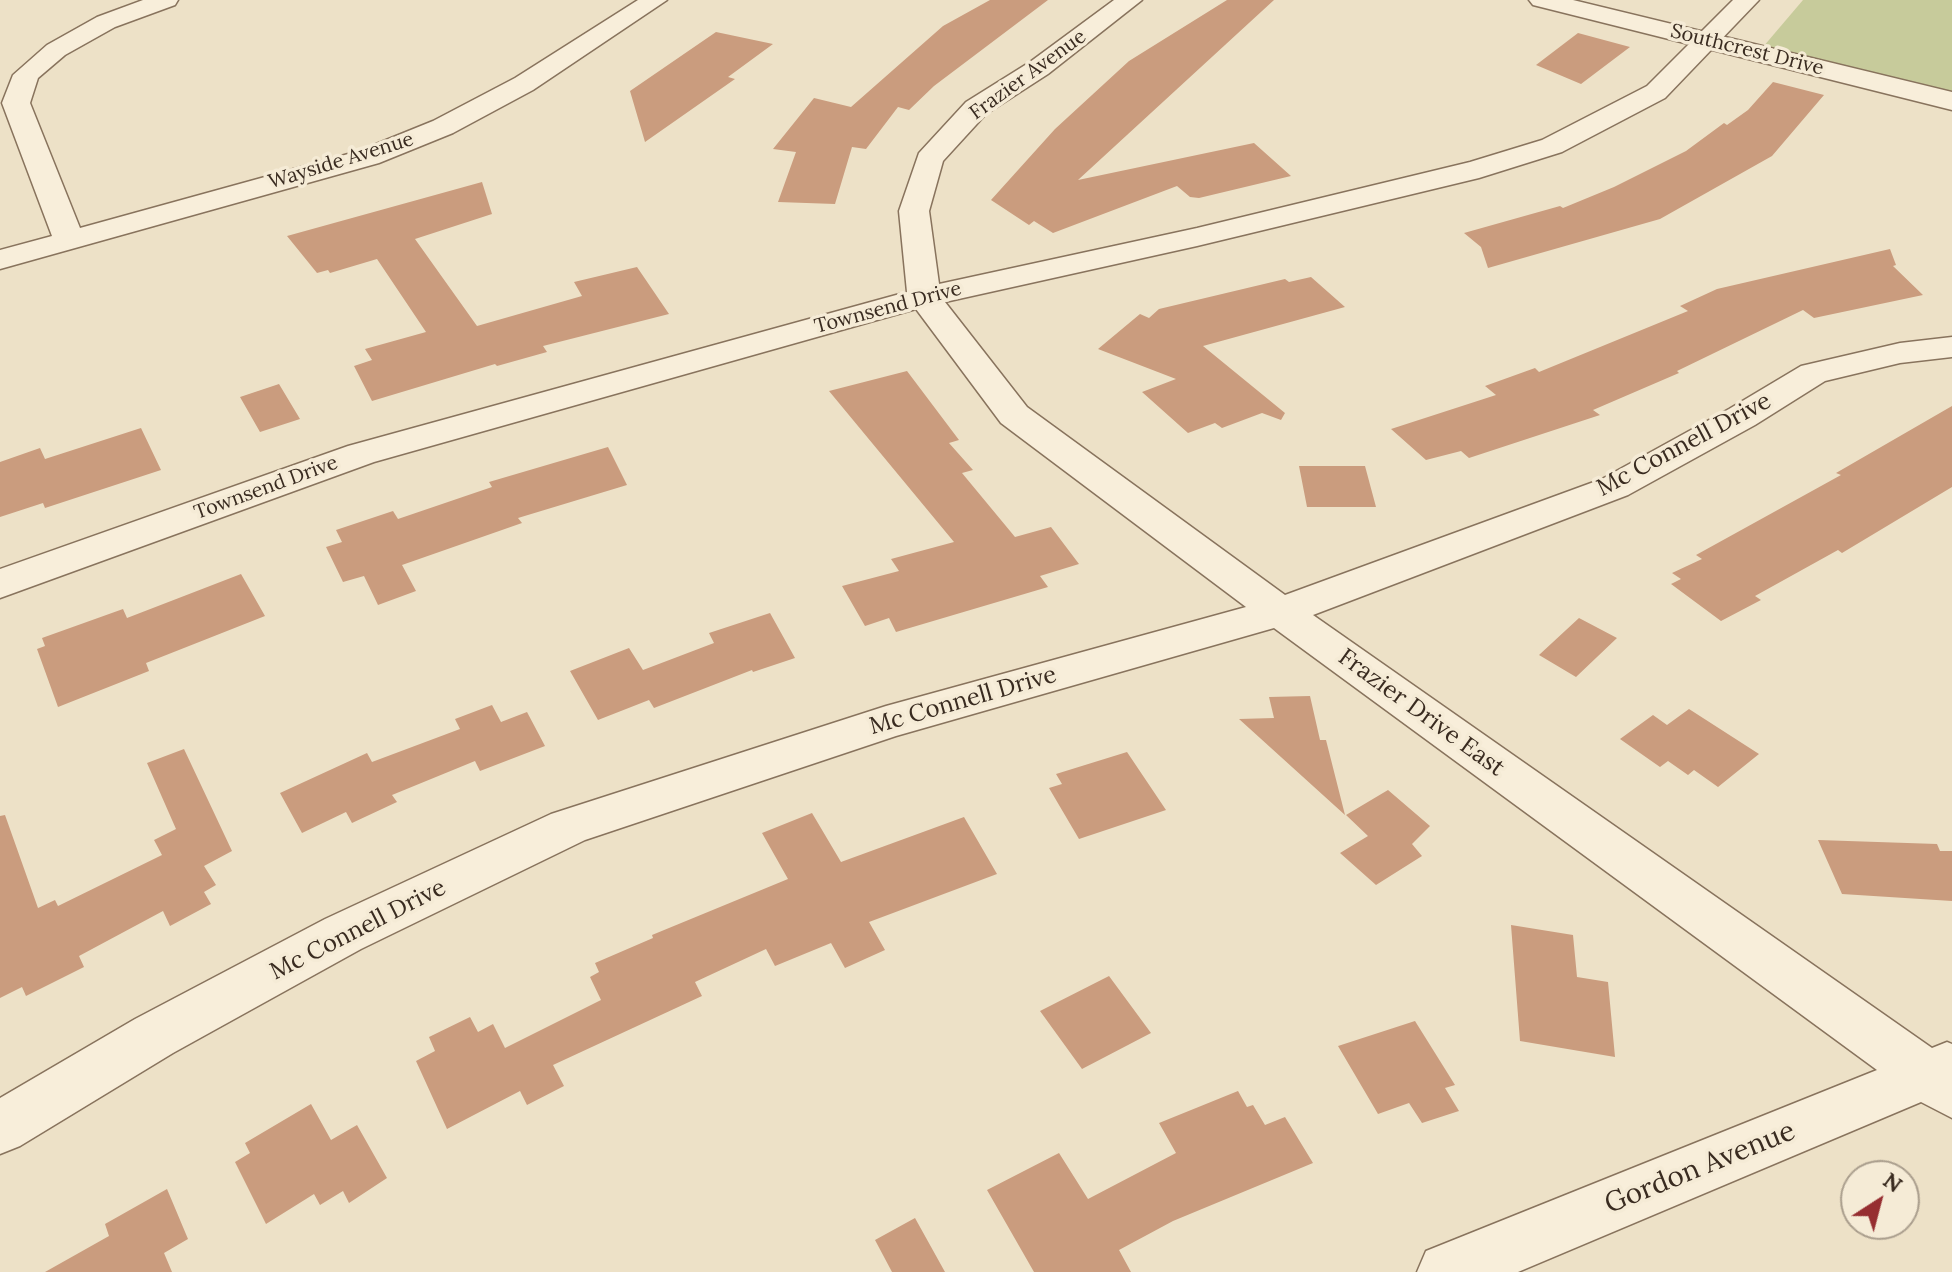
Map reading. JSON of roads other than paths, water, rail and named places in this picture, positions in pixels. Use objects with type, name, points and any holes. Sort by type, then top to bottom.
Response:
[{"type":"street","points":[[68,238],[16,103],[26,75],[56,50],[106,22],[166,0]]},
{"type":"street","name":"Wayside Avenue","points":[[0,260],[68,238],[369,157],[443,127],[524,84],[655,0]]},
{"type":"street","name":"Frazier Avenue","points":[[924,297],[914,211],[929,159],[976,108],[1039,68],[1130,0]]},
{"type":"street","name":"Southcrest Drive","points":[[1542,0],[1952,101]]},
{"type":"street","name":"Townsend Drive","points":[[0,584],[361,454],[924,297],[1197,237],[1464,173],[1552,146],[1656,92],[1747,0]]},
{"type":"street","name":"Frazier Drive East","points":[[924,297],[1014,415],[1280,612],[1944,1077]]},
{"type":"street","name":"Mc Connell Drive","points":[[0,1128],[154,1036],[343,934],[568,827],[886,722],[1280,612],[1615,487],[1742,417],[1813,373],[1900,353],[1952,347]]},
{"type":"street","name":"Gordon Avenue","points":[[1447,1272],[1944,1077]]}]
